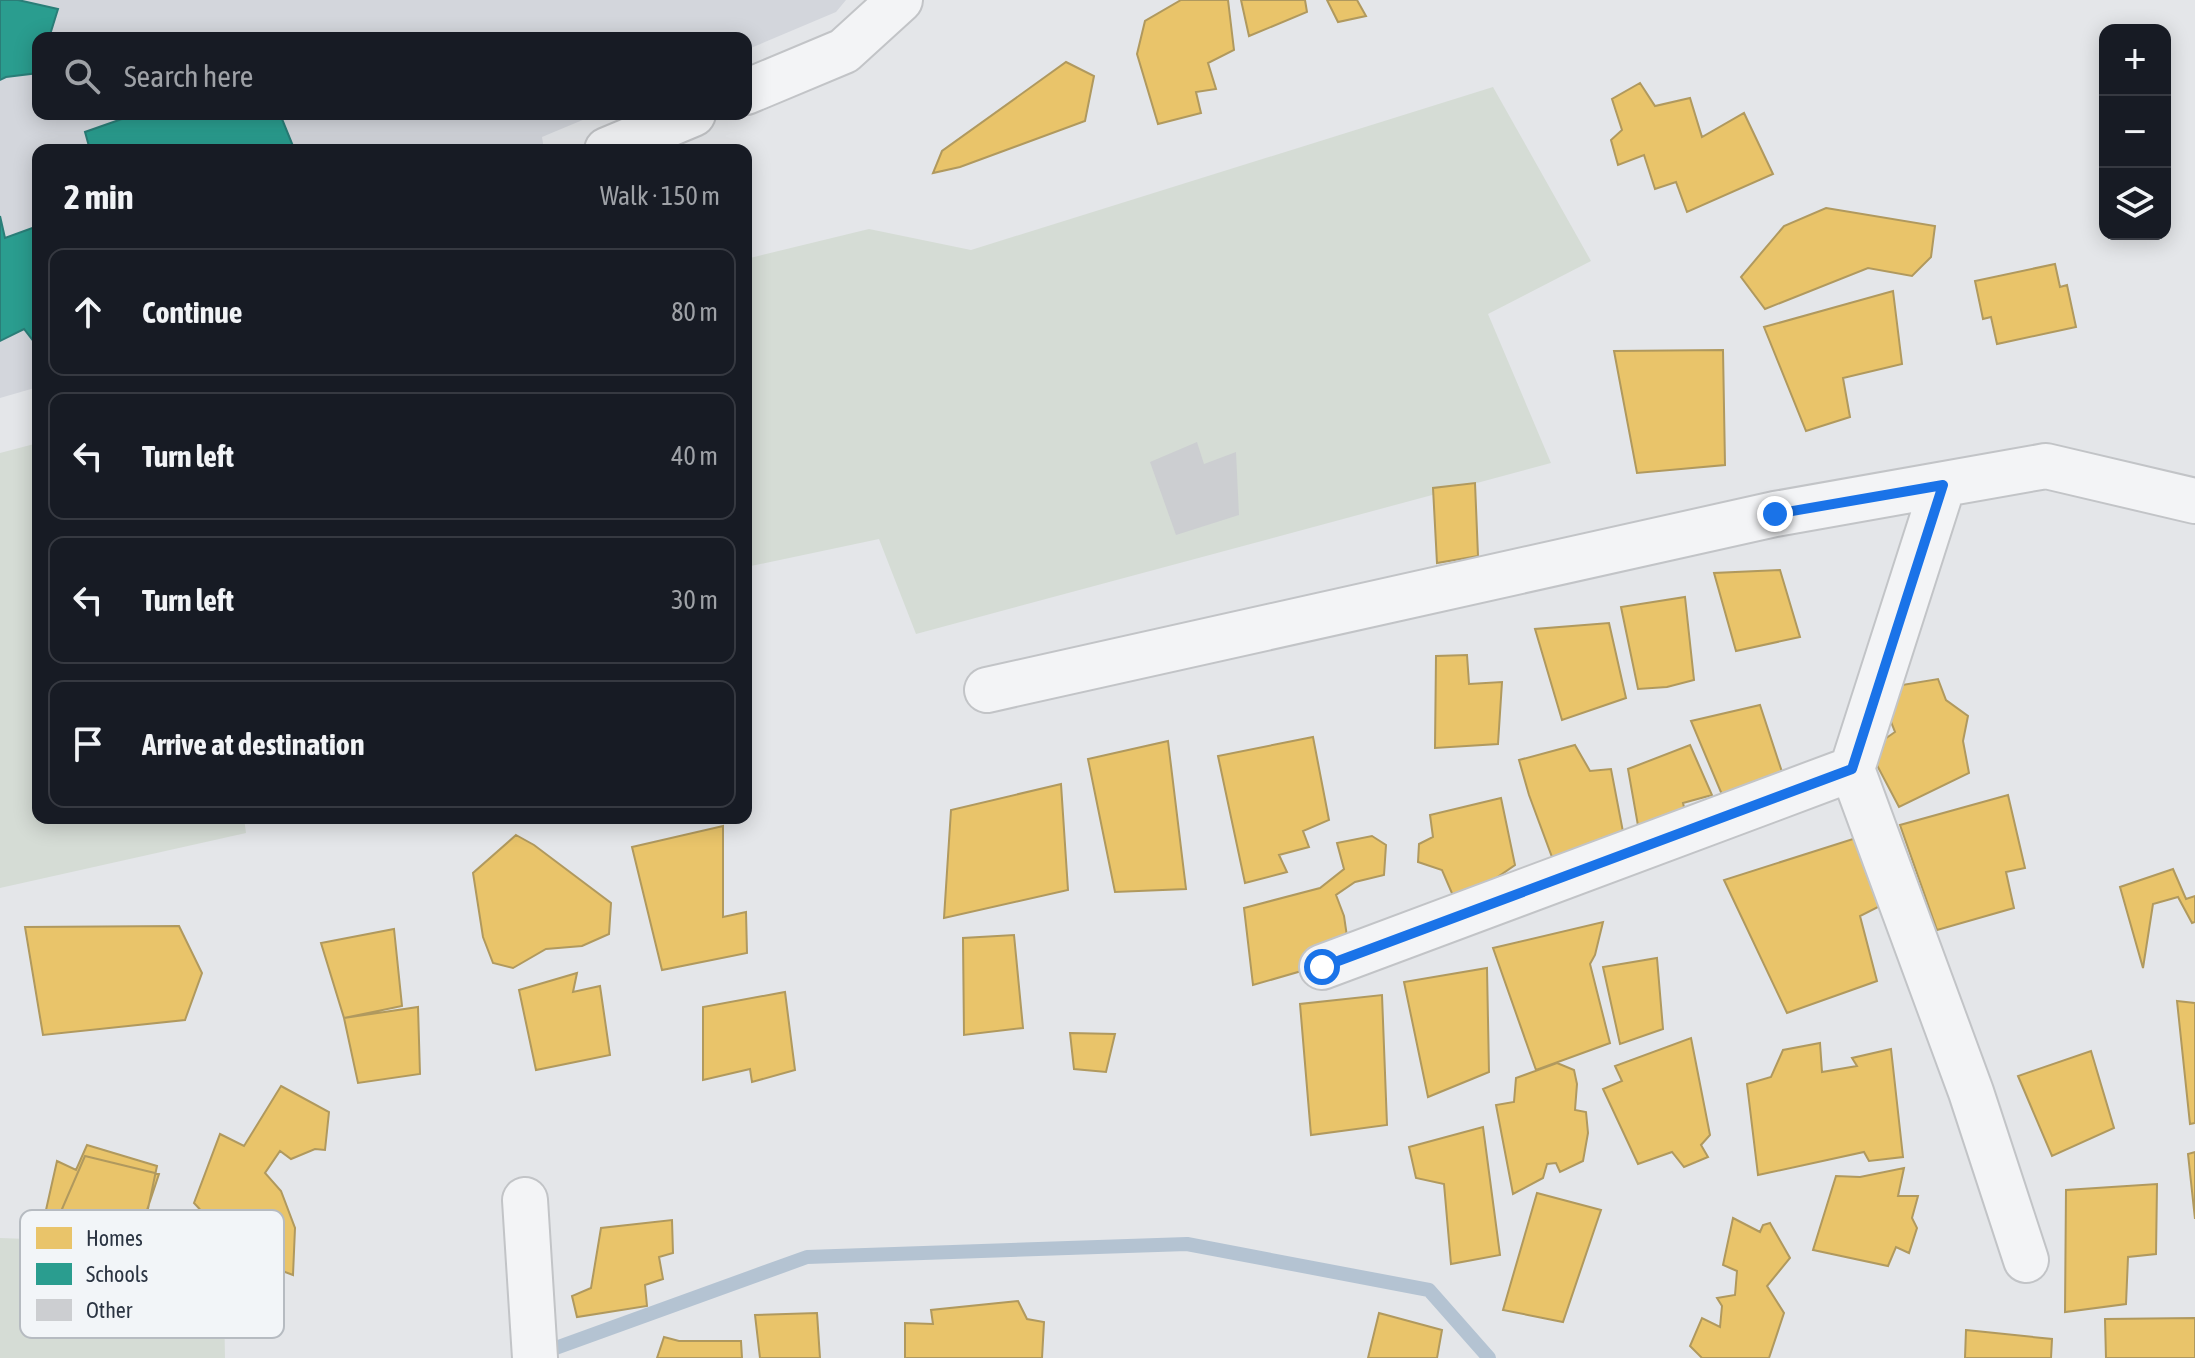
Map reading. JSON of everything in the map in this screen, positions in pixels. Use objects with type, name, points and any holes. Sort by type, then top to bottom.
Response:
[{"type":"street","points":[[752,89],[844,51],[900,0]]},
{"type":"street","points":[[621,144],[679,120]]},
{"type":"street","points":[[987,690],[1775,514],[2046,466],[2195,501]]},
{"type":"street","points":[[1943,485],[1852,769],[1971,1092],[2026,1260]]},
{"type":"street","points":[[1322,967],[1852,769]]},
{"type":"street","points":[[525,1200],[535,1358]]},
{"type":"shaded area","points":[[0,0],[846,0],[836,12],[752,47],[752,32],[32,32],[32,120],[583,120],[542,137],[543,144],[32,144],[32,389],[0,398]]},
{"type":"shaded area","points":[[1493,87],[1591,261],[1488,314],[1551,463],[916,634],[879,539],[752,566],[752,258],[869,229],[971,250]]},
{"type":"shaded area","points":[[32,445],[32,824],[245,824],[246,833],[0,888],[0,453]]},
{"type":"shaded area","points":[[0,1238],[20,1239],[20,1338],[225,1338],[225,1358],[0,1358]]},
{"type":"building: Homes","points":[[1181,0],[1228,0],[1234,50],[1208,63],[1216,89],[1196,92],[1201,113],[1158,124],[1137,54],[1145,21]]},
{"type":"building: Homes","points":[[1241,0],[1305,0],[1307,12],[1249,36]]},
{"type":"building: Homes","points":[[1327,0],[1357,0],[1366,16],[1338,22]]},
{"type":"building: Homes","points":[[1066,62],[1094,76],[1085,121],[960,167],[933,173],[942,151]]},
{"type":"building: Homes","points":[[1640,83],[1655,106],[1690,98],[1702,137],[1744,113],[1773,174],[1687,212],[1676,182],[1655,189],[1644,155],[1618,165],[1611,140],[1622,130],[1612,99]]},
{"type":"building: Homes","points":[[1826,208],[1935,226],[1931,257],[1912,276],[1868,268],[1765,309],[1741,277],[1784,226]]},
{"type":"building: Homes","points":[[2055,264],[2060,287],[2067,285],[2076,327],[1997,344],[1991,317],[1983,319],[1975,281]]},
{"type":"building: Homes","points":[[1893,291],[1902,364],[1843,378],[1850,417],[1806,431],[1764,327]]},
{"type":"building: Homes","points":[[1723,350],[1725,465],[1637,473],[1614,351]]},
{"type":"building: Homes","points":[[1475,483],[1478,556],[1437,563],[1433,488]]},
{"type":"building: Homes","points":[[1780,570],[1800,637],[1736,651],[1714,573]]},
{"type":"building: Homes","points":[[1685,597],[1694,680],[1667,687],[1638,689],[1621,607]]},
{"type":"building: Homes","points":[[1609,623],[1626,698],[1562,720],[1535,629]]},
{"type":"building: Homes","points":[[1467,655],[1469,684],[1502,682],[1498,744],[1435,748],[1436,656]]},
{"type":"building: Homes","points":[[1938,679],[1946,700],[1968,716],[1963,741],[1969,773],[1899,807],[1869,750],[1895,732],[1878,689]]},
{"type":"building: Homes","points":[[1760,705],[1783,775],[1723,797],[1691,721]]},
{"type":"building: Homes","points":[[1313,737],[1329,820],[1303,831],[1309,847],[1279,855],[1287,872],[1245,883],[1218,756]]},
{"type":"building: Homes","points":[[1168,741],[1186,889],[1115,892],[1088,759]]},
{"type":"building: Homes","points":[[1575,745],[1590,771],[1611,769],[1624,837],[1552,857],[1519,760]]},
{"type":"building: Homes","points":[[1690,745],[1712,795],[1683,803],[1687,820],[1640,837],[1628,769]]},
{"type":"building: Homes","points":[[1061,784],[1068,890],[944,918],[951,810]]},
{"type":"building: Homes","points":[[2008,795],[2025,868],[2006,872],[2014,908],[1937,930],[1900,825]]},
{"type":"building: Homes","points":[[1501,798],[1515,865],[1457,905],[1442,870],[1418,862],[1419,844],[1433,837],[1430,815]]},
{"type":"building: Homes","points":[[723,826],[723,917],[746,912],[747,953],[662,970],[632,847]]},
{"type":"building: Homes","points":[[1875,832],[1888,902],[1860,916],[1877,981],[1787,1013],[1724,880]]},
{"type":"building: Homes","points":[[516,835],[611,903],[609,934],[582,946],[546,949],[513,968],[493,963],[483,937],[473,873]]},
{"type":"building: Homes","points":[[1372,836],[1386,845],[1384,875],[1355,882],[1336,895],[1344,916],[1350,957],[1253,985],[1244,908],[1320,888],[1344,869],[1337,843]]},
{"type":"building: Homes","points":[[2173,869],[2186,899],[2195,896],[2195,922],[2192,923],[2178,897],[2153,904],[2143,968],[2120,887]]},
{"type":"building: Homes","points":[[1603,922],[1590,964],[1610,1043],[1536,1070],[1493,948]]},
{"type":"building: Homes","points":[[179,926],[202,973],[185,1020],[43,1035],[25,927]]},
{"type":"building: Homes","points":[[394,929],[402,1006],[344,1018],[321,943]]},
{"type":"building: Homes","points":[[1014,935],[1023,1028],[964,1035],[963,938]]},
{"type":"building: Homes","points":[[1657,958],[1663,1029],[1620,1044],[1603,967]]},
{"type":"building: Homes","points":[[1487,968],[1489,1072],[1428,1097],[1404,982]]},
{"type":"building: Homes","points":[[577,973],[573,992],[600,986],[610,1055],[536,1070],[519,990]]},
{"type":"building: Homes","points":[[785,992],[795,1070],[752,1082],[750,1069],[703,1080],[703,1007]]},
{"type":"building: Homes","points":[[1382,995],[1387,1125],[1311,1135],[1300,1004]]},
{"type":"building: Homes","points":[[2177,1001],[2195,1003],[2195,1123],[2190,1124]]},
{"type":"building: Homes","points":[[418,1007],[420,1074],[358,1083],[344,1018]]},
{"type":"building: Homes","points":[[1070,1033],[1115,1034],[1106,1072],[1074,1069]]},
{"type":"building: Homes","points":[[1691,1038],[1710,1135],[1701,1145],[1708,1157],[1684,1167],[1672,1152],[1638,1164],[1603,1089],[1622,1081],[1615,1066]]},
{"type":"building: Homes","points":[[1820,1043],[1822,1072],[1857,1066],[1852,1058],[1891,1049],[1903,1157],[1869,1161],[1864,1152],[1758,1175],[1747,1084],[1771,1077],[1783,1050]]},
{"type":"building: Homes","points":[[2091,1051],[2114,1128],[2052,1156],[2018,1076]]},
{"type":"building: Homes","points":[[1557,1063],[1574,1070],[1577,1084],[1575,1110],[1586,1112],[1588,1133],[1583,1161],[1560,1172],[1556,1163],[1547,1164],[1543,1178],[1513,1194],[1496,1105],[1514,1102],[1516,1078]]},
{"type":"building: Homes","points":[[281,1086],[329,1112],[325,1150],[315,1149],[291,1159],[280,1151],[265,1173],[281,1191],[295,1228],[293,1275],[284,1272],[284,1210],[200,1210],[194,1203],[220,1134],[244,1146]]},
{"type":"building: Homes","points":[[1483,1127],[1500,1255],[1451,1264],[1444,1184],[1416,1178],[1409,1147]]},
{"type":"building: Homes","points":[[87,1145],[157,1166],[148,1210],[46,1210],[57,1161],[76,1170]]},
{"type":"building: Homes","points":[[2195,1152],[2195,1219],[2188,1154]]},
{"type":"building: Homes","points":[[85,1156],[159,1174],[147,1210],[62,1210]]},
{"type":"building: Homes","points":[[1904,1168],[1898,1196],[1918,1196],[1912,1218],[1917,1228],[1909,1253],[1896,1247],[1888,1266],[1813,1250],[1836,1176],[1860,1177]]},
{"type":"building: Homes","points":[[2157,1184],[2156,1254],[2128,1257],[2126,1304],[2065,1312],[2066,1190]]},
{"type":"building: Homes","points":[[1537,1193],[1601,1210],[1563,1322],[1503,1310]]},
{"type":"building: Homes","points":[[1733,1218],[1760,1232],[1763,1225],[1770,1223],[1790,1258],[1767,1286],[1784,1313],[1769,1358],[1702,1358],[1690,1346],[1702,1318],[1720,1327],[1722,1306],[1717,1298],[1735,1295],[1737,1271],[1723,1265]]},
{"type":"building: Homes","points":[[672,1220],[673,1253],[659,1257],[663,1279],[645,1285],[647,1306],[577,1317],[572,1296],[591,1288],[601,1228]]},
{"type":"building: Homes","points":[[1018,1301],[1027,1319],[1044,1322],[1042,1358],[905,1358],[905,1323],[933,1324],[931,1310]]},
{"type":"building: Homes","points":[[817,1313],[820,1358],[760,1358],[755,1315]]},
{"type":"building: Homes","points":[[1379,1313],[1442,1330],[1437,1358],[1368,1358]]},
{"type":"building: Homes","points":[[2195,1318],[2195,1358],[2106,1358],[2105,1319]]},
{"type":"building: Homes","points":[[1966,1330],[2052,1339],[2051,1358],[1965,1358]]},
{"type":"building: Homes","points":[[664,1337],[679,1341],[741,1341],[742,1358],[657,1358]]},
{"type":"building: Schools","points":[[0,0],[18,0],[58,9],[51,32],[32,32],[32,74],[0,80]]},
{"type":"building: Schools","points":[[119,120],[282,120],[292,144],[88,144],[85,132]]},
{"type":"building: Schools","points":[[0,216],[5,238],[32,228],[32,339],[24,329],[0,341]]},
{"type":"building: Other","points":[[1197,442],[1204,464],[1236,452],[1239,515],[1176,535],[1150,462]]},
{"type":"waterway","points":[[539,1354],[807,1257],[1187,1244],[1429,1290],[1489,1358]]},
{"type":"route","points":[[1322,967],[1852,769],[1943,485],[1775,514]]}]
